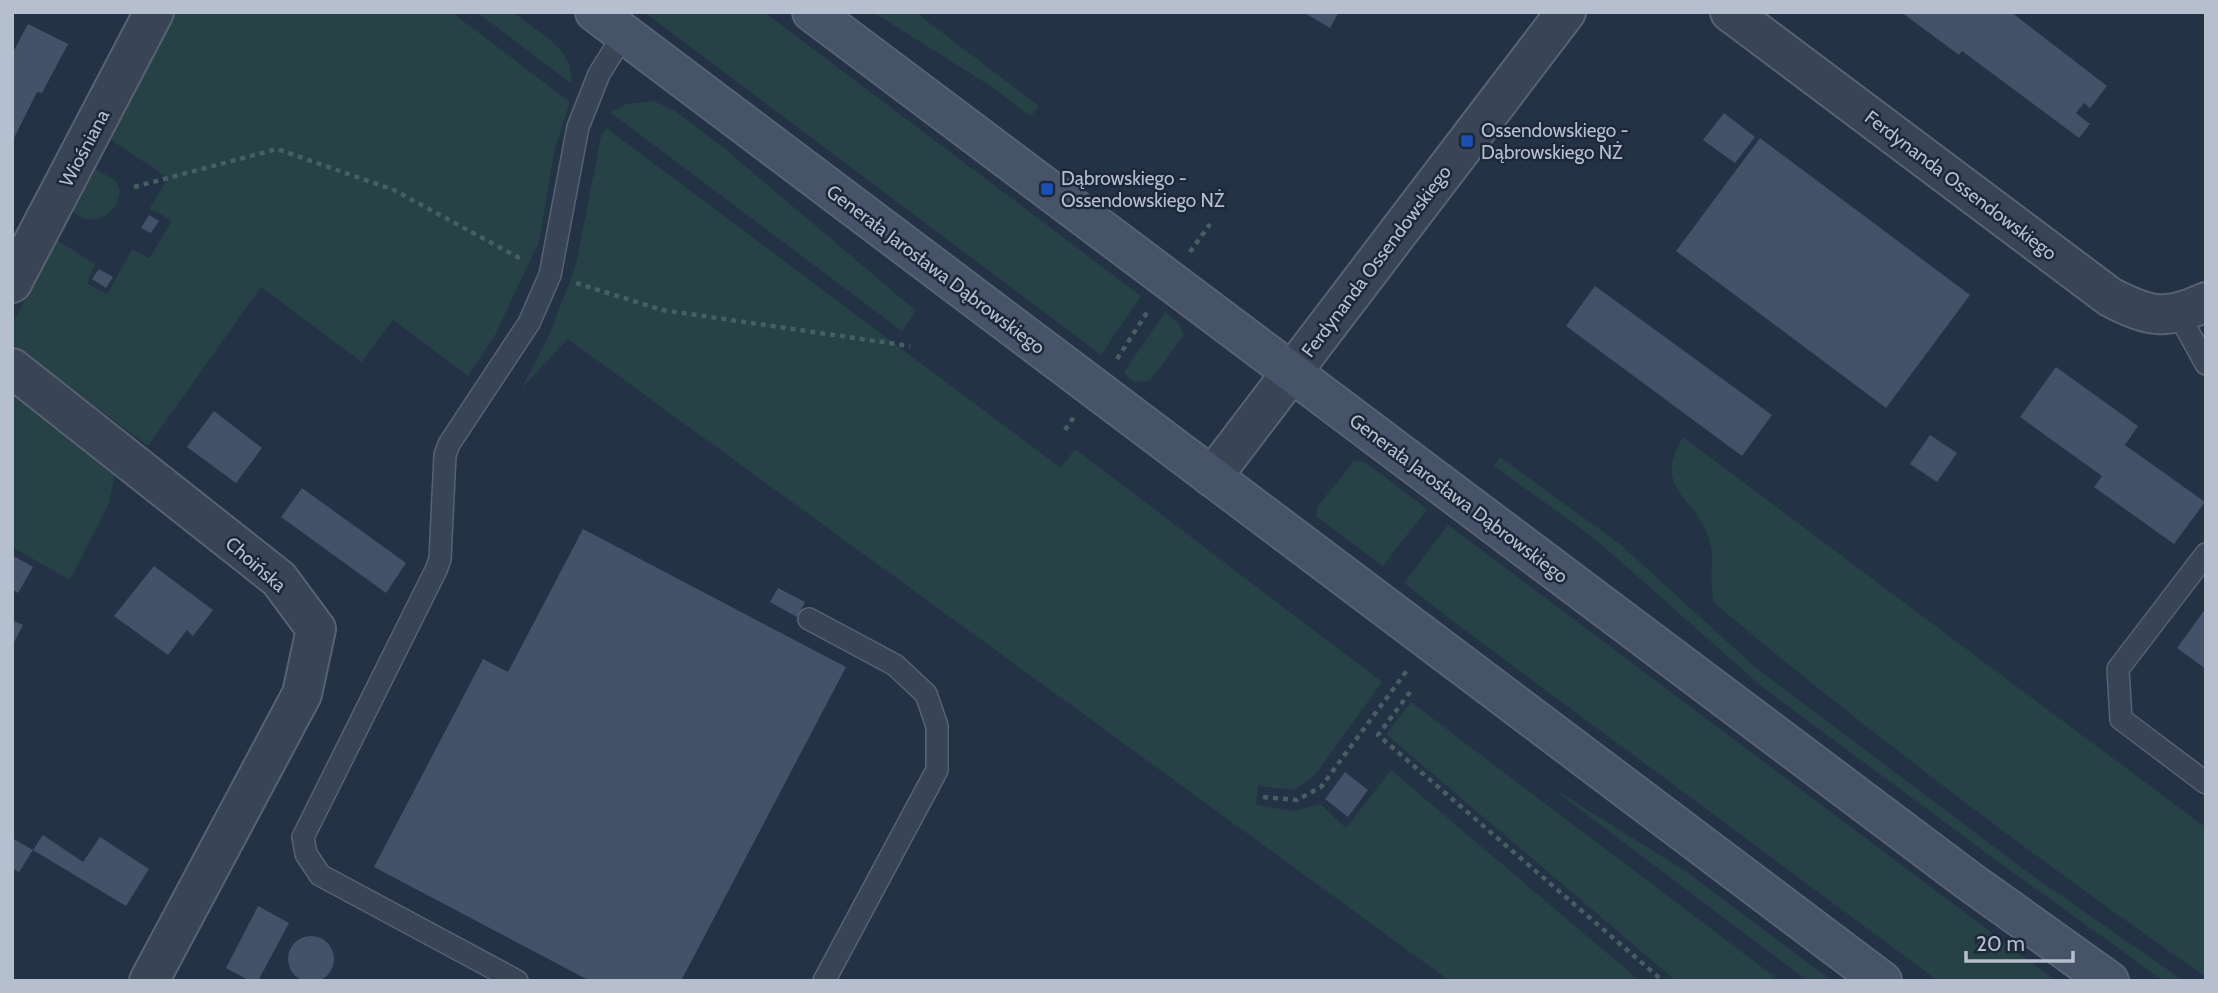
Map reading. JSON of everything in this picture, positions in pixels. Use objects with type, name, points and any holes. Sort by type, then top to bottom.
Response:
[{"type":"main road","name":"Generała Jarosława Dąbrowskiego","points":[[812,12],[1969,881],[2109,981]]},
{"type":"main road","name":"Generała Jarosława Dąbrowskiego","points":[[609,23],[1882,981]]},
{"type":"street","name":"Wiośniana","points":[[12,283],[154,12]]},
{"type":"street","name":"Ferdynanda Ossendowskiego","points":[[1212,477],[1566,12]]},
{"type":"street","name":"Ferdynanda Ossendowskiego","points":[[1730,12],[2110,297],[2141,313],[2192,309]]},
{"type":"street","name":"Choińska","points":[[12,368],[279,579],[316,629],[302,694],[149,981]]},
{"type":"lane","points":[[517,981],[320,875],[306,854],[303,836],[436,570],[440,559],[449,444],[528,323],[550,275],[578,127],[599,74],[609,23]]},
{"type":"lane","points":[[2192,309],[2206,364]]},
{"type":"lane","points":[[2206,554],[2118,669],[2121,719],[2206,783]]},
{"type":"lane","points":[[808,619],[895,666],[926,694],[937,726],[937,770],[824,981]]},
{"type":"path","points":[[134,187],[277,149],[394,190],[550,275],[662,310],[910,346]]},
{"type":"path","points":[[1065,430],[1210,224]]},
{"type":"path","points":[[1263,797],[1297,800],[1321,787],[1429,640]]},
{"type":"path","points":[[1410,692],[1378,735],[1662,981]]},
{"type":"green space","points":[[171,12],[451,12],[570,102],[555,148],[539,242],[495,335],[468,376],[393,320],[362,362],[261,287],[148,446],[12,344],[12,324],[57,240],[95,264],[87,283],[107,294],[132,249],[149,258],[172,221],[150,208],[168,178],[111,140],[110,125]]},
{"type":"green space","points":[[477,12],[513,12],[550,40],[564,54],[570,66],[572,84]]},
{"type":"green space","points":[[644,12],[764,12],[1141,296],[1101,355]]},
{"type":"green space","points":[[873,12],[915,12],[1039,106],[1031,116],[992,87]]},
{"type":"green space","points":[[653,101],[674,110],[724,148],[916,311],[902,331],[610,112],[627,104]]},
{"type":"green space","points":[[606,128],[1061,468],[1075,449],[1382,682],[1315,775],[1294,790],[1258,786],[1256,805],[1293,811],[1320,804],[1346,828],[1391,770],[1640,981],[1450,981],[568,339],[522,388],[549,335],[575,268],[601,137]]},
{"type":"green space","points":[[96,169],[117,182],[120,191],[118,200],[109,213],[95,219],[87,219],[73,211]]},
{"type":"green space","points":[[1165,312],[1179,324],[1184,335],[1150,381],[1134,382],[1124,372]]},
{"type":"green space","points":[[12,385],[116,468],[109,503],[70,580],[12,547]]},
{"type":"green space","points":[[1683,437],[2206,828],[2206,977],[1956,795],[1834,701],[1714,603],[1710,543],[1704,527],[1674,482],[1674,455]]},
{"type":"green space","points":[[1500,457],[1621,545],[1755,667],[2026,871],[2184,981],[2164,981],[1760,685],[1594,538],[1494,466]]},
{"type":"green space","points":[[1354,461],[1365,462],[1427,509],[1383,566],[1317,517],[1317,507]]},
{"type":"green space","points":[[1448,525],[2056,981],[1938,981],[1462,628],[1404,583]]},
{"type":"green space","points":[[1411,702],[1780,981],[1676,981],[1386,734]]},
{"type":"green space","points":[[1549,786],[1687,872],[1832,981],[1808,981]]},
{"type":"building","points":[[1303,12],[1339,12],[1330,28]]},
{"type":"building","points":[[1901,12],[2011,12],[2107,86],[2090,108],[2084,103],[2076,113],[2090,124],[2079,138],[1962,51],[1959,55]]},
{"type":"building","points":[[28,24],[68,44],[42,93],[37,92],[12,142],[12,54]]},
{"type":"building","points":[[1724,113],[1755,137],[1735,163],[1703,140]]},
{"type":"building","points":[[1760,138],[1970,295],[1886,408],[1676,251]]},
{"type":"building","points":[[149,215],[159,221],[151,233],[141,228]]},
{"type":"building","points":[[99,269],[113,277],[106,288],[92,279]]},
{"type":"building","points":[[1595,286],[1772,415],[1742,456],[1566,326]]},
{"type":"building","points":[[2056,367],[2138,426],[2125,445],[2205,502],[2174,544],[2094,487],[2102,476],[2020,417]]},
{"type":"building","points":[[214,411],[262,448],[236,483],[187,447]]},
{"type":"building","points":[[1930,435],[1957,453],[1937,482],[1910,464]]},
{"type":"building","points":[[302,488],[406,563],[386,593],[281,517]]},
{"type":"building","points":[[583,529],[846,667],[681,981],[590,981],[374,867],[483,659],[508,672]]},
{"type":"building","points":[[12,555],[33,567],[18,593],[12,589]]},
{"type":"building","points":[[154,566],[213,610],[193,636],[187,630],[168,655],[114,616]]},
{"type":"building","points":[[778,588],[805,602],[797,617],[770,602]]},
{"type":"building","points":[[2206,608],[2206,669],[2177,648]]},
{"type":"building","points":[[12,620],[23,625],[12,646]]},
{"type":"building","points":[[1345,772],[1368,790],[1348,817],[1325,799]]},
{"type":"building","points":[[43,835],[83,862],[100,837],[149,869],[126,906],[33,850]]},
{"type":"building","points":[[12,838],[33,850],[19,872],[12,868]]},
{"type":"building","points":[[258,906],[289,923],[258,981],[250,981],[226,968]]},
{"type":"building","points":[[311,936],[327,943],[334,959],[327,975],[311,982],[295,975],[288,959],[295,943]]},
{"type":"place","name":"Ossendowskiego - Dąbrowskiego NŻ","points":[[1467,141]]},
{"type":"place","name":"Dąbrowskiego - Ossendowskiego NŻ","points":[[1047,189]]}]
